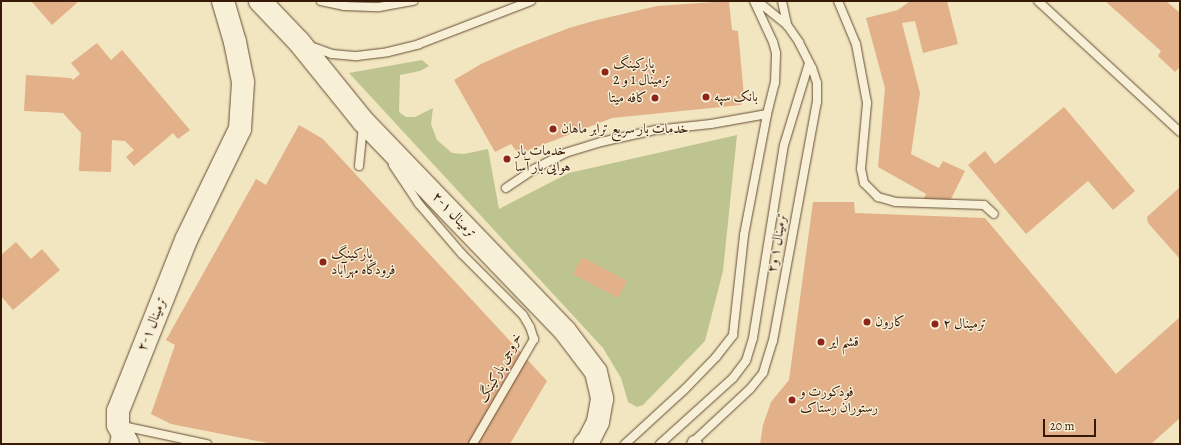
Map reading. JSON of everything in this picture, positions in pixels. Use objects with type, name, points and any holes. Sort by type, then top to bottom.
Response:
[{"type":"main road","name":"ترمینال ۱-۲","points":[[120,438],[118,411],[187,238],[240,129],[243,82],[235,42],[223,1]]},
{"type":"main road","name":"ترمینال ۱-۲","points":[[260,1],[299,42],[363,121],[565,331],[596,372],[602,399],[598,422],[589,440],[585,444]]},
{"type":"lane","points":[[321,1],[344,6],[379,7],[413,1]]},
{"type":"lane","points":[[299,42],[332,54],[357,56],[376,54],[419,44],[531,1]]},
{"type":"lane","points":[[755,1],[787,25]]},
{"type":"lane","points":[[625,444],[685,389],[716,358],[733,336],[744,235],[767,114],[775,83],[776,53],[773,42],[755,1]]},
{"type":"lane","points":[[782,1],[787,25]]},
{"type":"lane","points":[[850,1],[839,3],[856,44],[867,103],[861,169],[864,183],[878,197],[895,202],[984,205],[994,214]]},
{"type":"lane","points":[[1038,1],[1180,132]]},
{"type":"lane","name":"ترمینال ۱ و۲","points":[[694,443],[750,389],[763,373],[773,341],[817,102],[817,83],[799,42],[787,25]]},
{"type":"lane","points":[[660,444],[733,378],[746,361],[753,338],[784,145],[809,63]]},
{"type":"lane","points":[[506,188],[534,169],[565,153],[601,142],[655,130],[711,124],[767,114]]},
{"type":"lane","points":[[360,166],[363,121]]},
{"type":"lane","name":"خروجی پارکینگ","points":[[363,121],[419,204],[462,254],[522,315],[530,327],[534,339],[473,444]]},
{"type":"lane","points":[[120,438],[206,444]]},
{"type":"green space","points":[[422,60],[429,66],[420,71],[400,75],[399,112],[406,117],[415,117],[433,108],[431,124],[437,140],[452,153],[464,154],[488,149],[499,209],[569,173],[737,135],[723,271],[705,341],[643,405],[637,407],[628,402],[621,378],[603,348],[349,73]]},
{"type":"building","points":[[31,1],[79,1],[52,25]]},
{"type":"building","name":"پارکینگ ترمینال 1 و 2","points":[[729,1],[732,30],[738,31],[744,96],[741,105],[612,118],[519,154],[511,144],[495,152],[454,80],[481,64],[569,28],[657,6]]},
{"type":"building","points":[[910,1],[947,1],[958,44],[923,53],[915,21],[902,23],[920,93],[911,154],[939,168],[943,161],[965,171],[950,201],[922,202],[926,194],[878,167],[885,88],[866,18],[898,10]]},
{"type":"building","points":[[1105,1],[1166,1],[1180,13],[1180,69],[1179,68],[1175,72],[1158,56],[1161,51]]},
{"type":"building","points":[[97,43],[111,60],[122,50],[190,130],[178,139],[173,133],[134,166],[126,157],[134,150],[125,141],[112,140],[111,172],[79,171],[81,133],[63,113],[24,111],[26,75],[71,78],[73,80],[80,74],[71,63]]},
{"type":"building","points":[[1064,107],[1135,191],[1113,210],[1088,181],[1026,234],[968,165],[985,151],[995,164]]},
{"type":"building","name":"پارکینگ فرودگاه مهرآباد","points":[[299,125],[323,139],[547,381],[510,444],[273,444],[171,424],[151,414],[175,345],[166,340],[256,179],[266,185]]},
{"type":"building","points":[[1180,187],[1180,259],[1148,223],[1147,217]]},
{"type":"building","name":"ترمینال ۲","points":[[813,202],[854,202],[855,213],[985,218],[1116,374],[1180,317],[1180,418],[1151,444],[760,444],[763,425],[771,402],[789,380]]},
{"type":"building","points":[[16,242],[31,259],[42,249],[60,270],[13,310],[1,296],[1,255]]},
{"type":"building","points":[[582,257],[627,281],[618,298],[573,274]]},
{"type":"place","name":"پارکینگ ترمینال 1 و 2","points":[[605,72]]},
{"type":"place","name":"بانک سپه","points":[[706,97]]},
{"type":"place","name":"کافه میتا","points":[[655,98]]},
{"type":"place","name":"خدمات بار سریع ترابر ماهان","points":[[553,129]]},
{"type":"place","name":"خدمات بار هوایی بار آسا","points":[[507,159]]},
{"type":"place","name":"پارکینگ فرودگاه مهرآباد","points":[[323,262]]},
{"type":"place","name":"کارون","points":[[867,322]]},
{"type":"place","name":"ترمینال ۲","points":[[935,324]]},
{"type":"place","name":"قشم ایر","points":[[821,342]]},
{"type":"place","name":"فودکورت و رستوران رستاک","points":[[792,400]]}]
